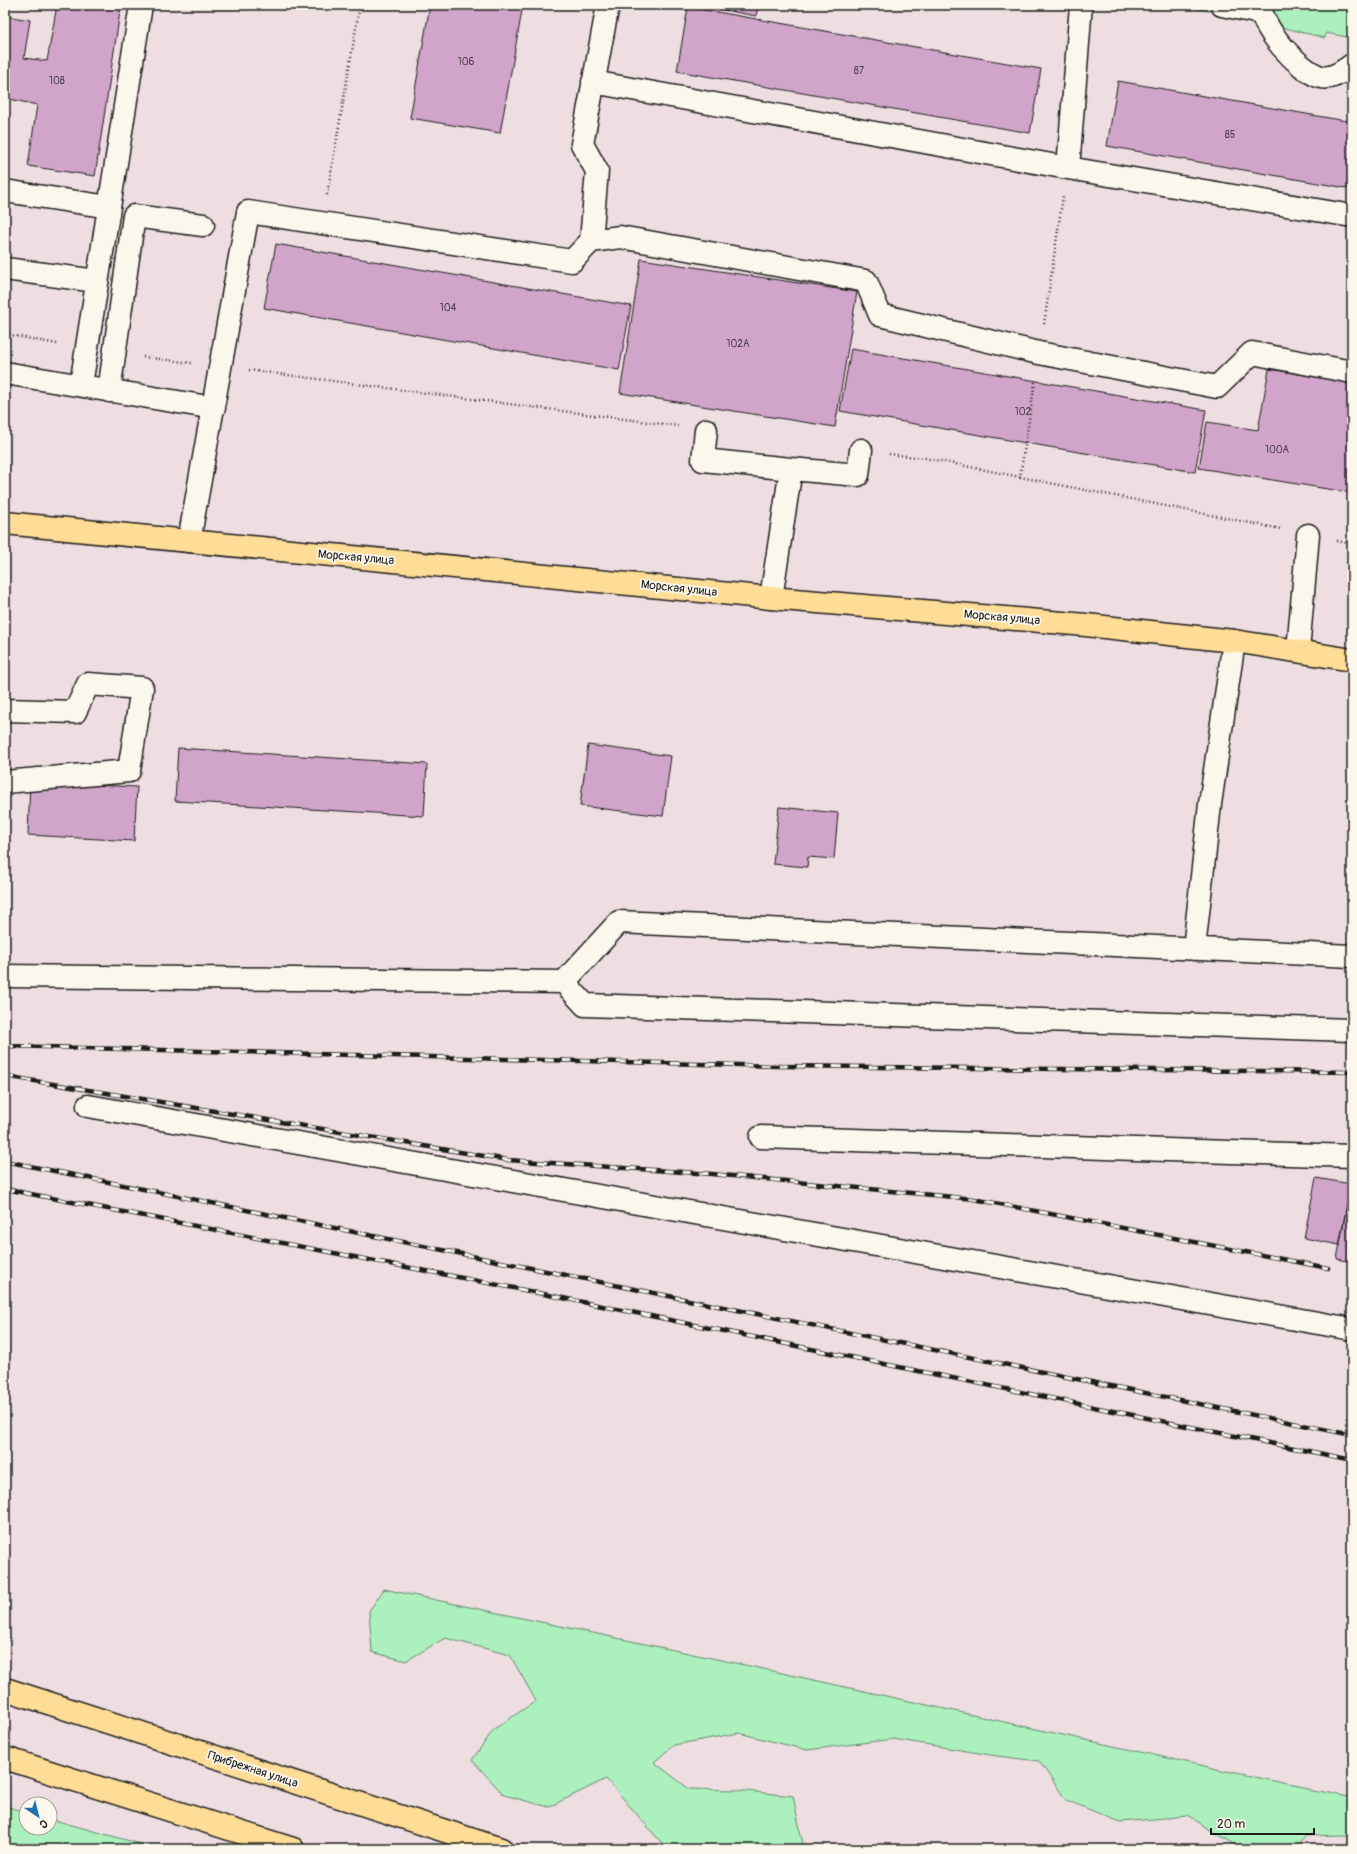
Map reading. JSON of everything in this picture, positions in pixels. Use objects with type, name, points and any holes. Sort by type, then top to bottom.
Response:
[{"type":"main road","name":"Морская улица","points":[[5,523],[771,598],[1086,625],[1234,641],[1352,660]]},
{"type":"main road","name":"Прибрежная улица","points":[[5,1689],[501,1849]]},
{"type":"main road","points":[[5,1758],[293,1849]]},
{"type":"lane","points":[[81,385],[141,5]]},
{"type":"lane","points":[[189,541],[248,212],[572,262],[591,240],[597,171],[582,144],[608,5]]},
{"type":"lane","points":[[1068,168],[1081,5]]},
{"type":"lane","points":[[1222,5],[1261,9],[1276,40],[1295,60],[1308,70],[1322,77],[1339,75],[1352,65]]},
{"type":"lane","points":[[593,82],[1068,168],[1352,216]]},
{"type":"lane","points":[[5,191],[109,207]]},
{"type":"lane","points":[[109,391],[134,216],[203,225]]},
{"type":"lane","points":[[591,240],[620,237],[866,281],[880,315],[1039,353],[1217,388],[1252,353],[1352,372]]},
{"type":"lane","points":[[5,269],[97,281]]},
{"type":"lane","points":[[5,373],[214,408]]},
{"type":"lane","points":[[706,430],[703,460],[858,475],[861,450]]},
{"type":"lane","points":[[771,598],[791,468]]},
{"type":"lane","points":[[1298,651],[1308,535]]},
{"type":"lane","points":[[1194,949],[1210,804],[1234,641]]},
{"type":"lane","points":[[5,710],[75,712],[88,684],[142,688],[129,771],[5,782]]},
{"type":"lane","points":[[564,982],[619,922],[1352,956]]},
{"type":"lane","points":[[5,976],[564,982],[585,1005],[1352,1030]]},
{"type":"lane","points":[[88,1106],[1352,1329]]},
{"type":"lane","points":[[761,1137],[1352,1156]]},
{"type":"path","points":[[322,223],[360,5]]},
{"type":"path","points":[[1020,477],[1068,168]]},
{"type":"path","points":[[5,334],[87,349]]},
{"type":"path","points":[[114,353],[706,430]]},
{"type":"path","points":[[861,450],[926,458],[1352,544]]},
{"type":"green space","points":[[1176,5],[1352,5],[1352,38],[1326,33],[1325,38],[1281,27],[1281,24]]},
{"type":"green space","points":[[384,1589],[759,1668],[1236,1773],[1352,1797],[1352,1837],[1342,1835],[1306,1836],[1294,1849],[1243,1849],[1187,1816],[1120,1822],[1066,1800],[1039,1761],[997,1756],[893,1739],[807,1750],[739,1733],[674,1745],[654,1762],[689,1789],[737,1790],[793,1796],[804,1849],[667,1849],[606,1779],[549,1807],[504,1795],[472,1760],[494,1729],[536,1701],[510,1655],[445,1638],[406,1661],[372,1652],[369,1611]]},
{"type":"green space","points":[[5,1806],[18,1810],[18,1836],[58,1836],[58,1821],[159,1849],[5,1849]]},
{"type":"building","points":[[57,5],[121,5],[95,176],[28,166],[37,105],[5,98],[5,16],[30,20],[24,58],[47,61]]},
{"type":"building","points":[[430,5],[523,5],[500,133],[410,118]]},
{"type":"building","points":[[698,5],[758,5],[756,16]]},
{"type":"building","points":[[688,7],[1041,69],[1030,133],[677,71]]},
{"type":"building","points":[[1118,81],[1352,122],[1352,189],[1107,146]]},
{"type":"building","points":[[276,244],[631,306],[619,370],[264,308]]},
{"type":"building","points":[[641,259],[857,292],[835,427],[620,393]]},
{"type":"building","points":[[851,349],[1206,410],[1195,472],[840,411]]},
{"type":"building","points":[[1269,369],[1352,383],[1352,493],[1199,468],[1207,422],[1258,430]]},
{"type":"building","points":[[588,745],[671,756],[663,816],[580,806]]},
{"type":"building","points":[[178,748],[427,764],[424,816],[175,801]]},
{"type":"building","points":[[30,782],[137,787],[134,841],[28,835]]},
{"type":"building","points":[[779,807],[838,813],[834,859],[808,857],[807,867],[773,864]]},
{"type":"building","points":[[1316,1178],[1351,1184],[1339,1245],[1304,1238]]},
{"type":"building","points":[[1351,1184],[1352,1185],[1352,1262],[1337,1259]]},
{"type":"railway","points":[[5,1046],[778,1066],[1352,1072]]},
{"type":"railway","points":[[5,1076],[508,1160],[712,1174],[974,1199],[1328,1268]]},
{"type":"railway","points":[[5,1161],[1352,1435]]},
{"type":"railway","points":[[5,1189],[519,1289],[1352,1460]]}]
